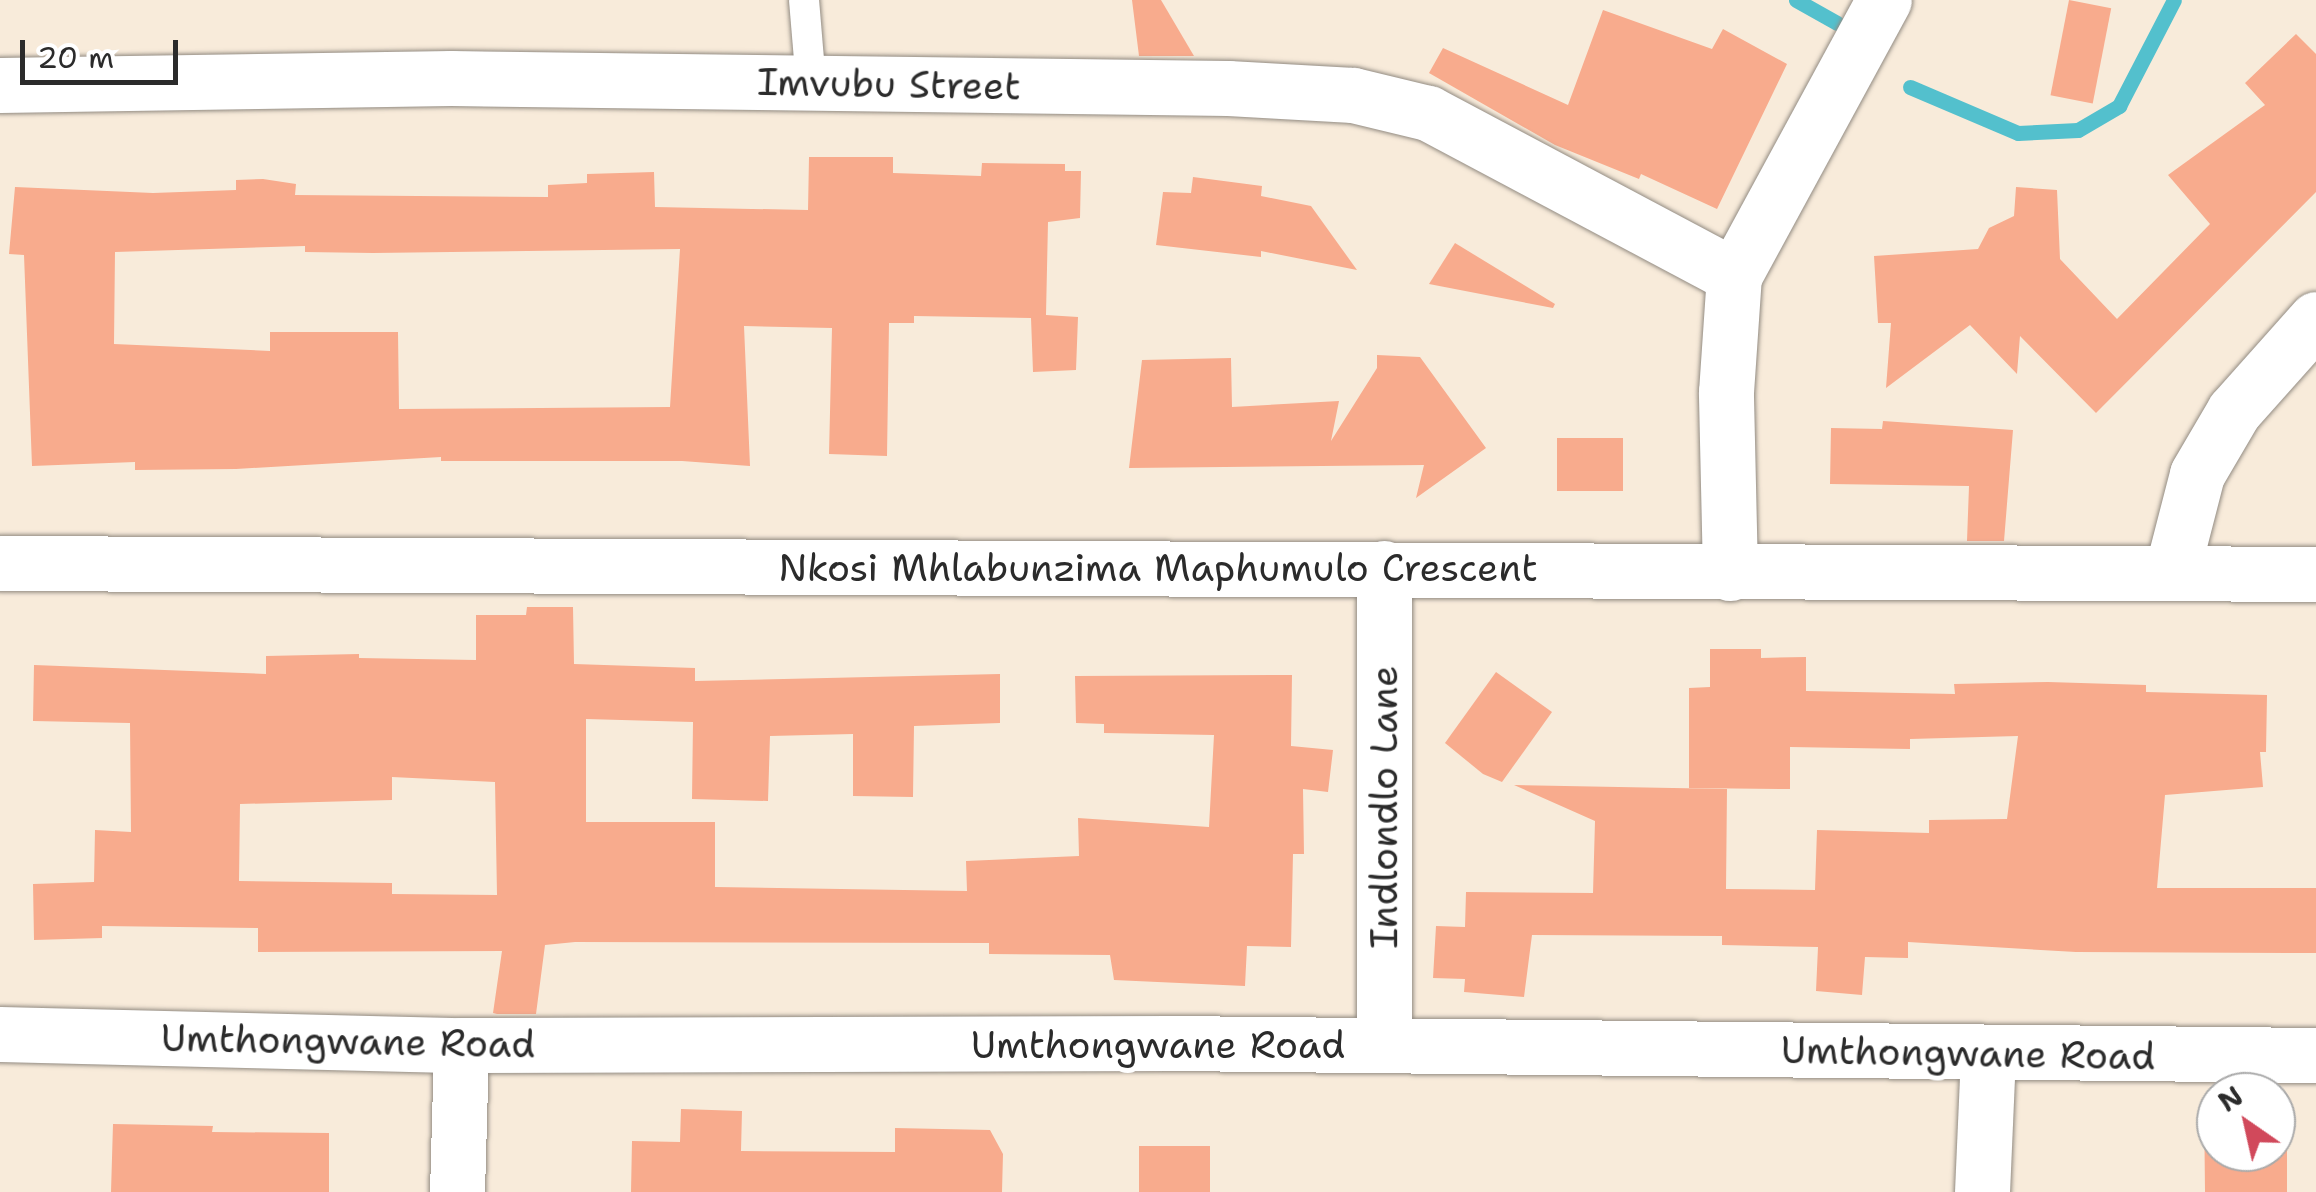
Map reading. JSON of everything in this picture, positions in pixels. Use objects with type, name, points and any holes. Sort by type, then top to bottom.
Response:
[{"type":"street","points":[[1730,572],[1726,392],[1734,276],[1884,0]]},
{"type":"street","name":"Imvubu Street","points":[[0,85],[451,78],[1228,88],[1353,95],[1428,114],[1734,276]]},
{"type":"street","points":[[2172,571],[2198,474],[2234,412],[2316,319]]},
{"type":"street","name":"Nkosi Mhlabunzima Maphumulo Crescent","points":[[0,562],[2316,574]]},
{"type":"street","name":"Indlondlo Lane","points":[[1384,568],[1384,1045]]},
{"type":"street","name":"Umthongwane Road","points":[[0,1034],[461,1045],[1384,1045],[2316,1056]]},
{"type":"street","points":[[457,1192],[461,1045]]},
{"type":"street","points":[[1982,1192],[1988,1054]]},
{"type":"lane","points":[[804,0],[811,83]]},
{"type":"building","points":[[1132,0],[1161,0],[1194,56],[1139,56]]},
{"type":"building","points":[[2069,0],[2111,8],[2093,103],[2050,95]]},
{"type":"building","points":[[1603,10],[1712,49],[1723,29],[1787,64],[1717,209],[1641,174],[1639,179],[1555,145],[1429,73],[1443,48],[1568,105]]},
{"type":"building","points":[[2296,34],[2316,54],[2316,192],[2096,413],[2020,336],[2017,374],[1970,325],[1886,388],[1891,323],[1878,323],[1874,256],[1978,249],[1989,228],[2014,216],[2016,187],[2057,190],[2060,259],[2117,319],[2210,224],[2168,175],[2265,105],[2245,83]]},
{"type":"building","points":[[809,157],[893,157],[893,173],[981,176],[982,163],[1065,164],[1065,171],[1081,171],[1080,218],[1048,222],[1046,315],[1078,317],[1076,370],[1033,372],[1031,318],[914,316],[914,323],[889,323],[887,456],[829,454],[832,328],[744,326],[750,466],[682,461],[441,461],[441,457],[236,469],[135,470],[135,462],[32,466],[24,255],[9,254],[15,187],[153,193],[236,190],[236,180],[263,179],[296,184],[295,195],[548,197],[548,185],[587,183],[587,174],[654,172],[655,207],[808,210]],"holes":[[[305,246],[305,252],[680,249],[670,407],[399,409],[398,332],[270,332],[270,351],[114,344],[115,252]]]},
{"type":"building","points":[[1193,177],[1262,186],[1261,196],[1311,206],[1357,270],[1261,251],[1261,257],[1156,245],[1163,192],[1191,193]]},
{"type":"building","points":[[1455,243],[1555,304],[1553,308],[1429,284]]},
{"type":"building","points":[[1377,355],[1420,357],[1486,448],[1416,498],[1424,465],[1129,468],[1142,360],[1231,358],[1232,407],[1339,401],[1331,441],[1377,368]]},
{"type":"building","points":[[1883,421],[2013,430],[2004,541],[1967,541],[1969,486],[1830,484],[1831,428],[1882,429]]},
{"type":"building","points":[[1557,438],[1623,438],[1623,491],[1557,491]]},
{"type":"building","points":[[527,607],[573,607],[574,664],[695,668],[695,681],[1000,674],[1000,723],[914,726],[913,797],[853,796],[853,734],[770,736],[768,801],[692,799],[693,722],[586,719],[586,822],[715,822],[715,887],[967,891],[966,861],[1079,856],[1078,818],[1209,827],[1214,735],[1104,733],[1104,724],[1076,723],[1075,676],[1292,675],[1291,746],[1333,750],[1328,792],[1303,789],[1304,854],[1293,854],[1291,947],[1247,946],[1245,986],[1114,980],[1110,955],[989,954],[989,943],[575,942],[545,945],[536,1014],[497,1014],[493,1013],[502,951],[258,952],[258,928],[102,926],[102,938],[34,940],[33,884],[94,882],[95,830],[131,832],[130,723],[33,721],[34,665],[266,674],[266,656],[359,654],[359,658],[476,660],[476,615],[526,615]],"holes":[[[392,777],[495,782],[497,895],[392,894],[392,883],[239,881],[240,804],[392,800]]]},
{"type":"building","points":[[1710,649],[1761,649],[1761,658],[1806,657],[1806,691],[1955,694],[1954,684],[2048,682],[2146,685],[2146,692],[2267,695],[2266,752],[2260,752],[2263,787],[2165,795],[2157,888],[2316,888],[2316,953],[2076,952],[1908,942],[1908,958],[1865,957],[1862,995],[1816,991],[1818,947],[1722,945],[1722,936],[1532,935],[1524,997],[1464,992],[1465,979],[1433,978],[1436,926],[1465,927],[1466,892],[1593,893],[1595,821],[1514,785],[1727,789],[1726,889],[1815,890],[1817,830],[1929,833],[1929,820],[2007,819],[2018,736],[1910,739],[1910,749],[1790,747],[1790,789],[1689,788],[1689,688],[1710,687]]},
{"type":"building","points":[[1496,672],[1552,712],[1502,782],[1483,774],[1445,743]]},
{"type":"building","points":[[681,1109],[742,1111],[741,1151],[895,1152],[895,1128],[990,1130],[1003,1154],[1002,1192],[631,1192],[632,1141],[680,1142]]},
{"type":"building","points":[[113,1124],[213,1126],[212,1132],[329,1133],[329,1192],[111,1192]]},
{"type":"building","points":[[1139,1146],[1210,1146],[1210,1192],[1139,1192]]},
{"type":"building","points":[[2205,1172],[2287,1172],[2287,1192],[2205,1192]]},
{"type":"waterway","points":[[1796,0],[1837,23]]},
{"type":"waterway","points":[[1910,87],[2018,133],[2078,130],[2119,106],[2174,0]]}]
